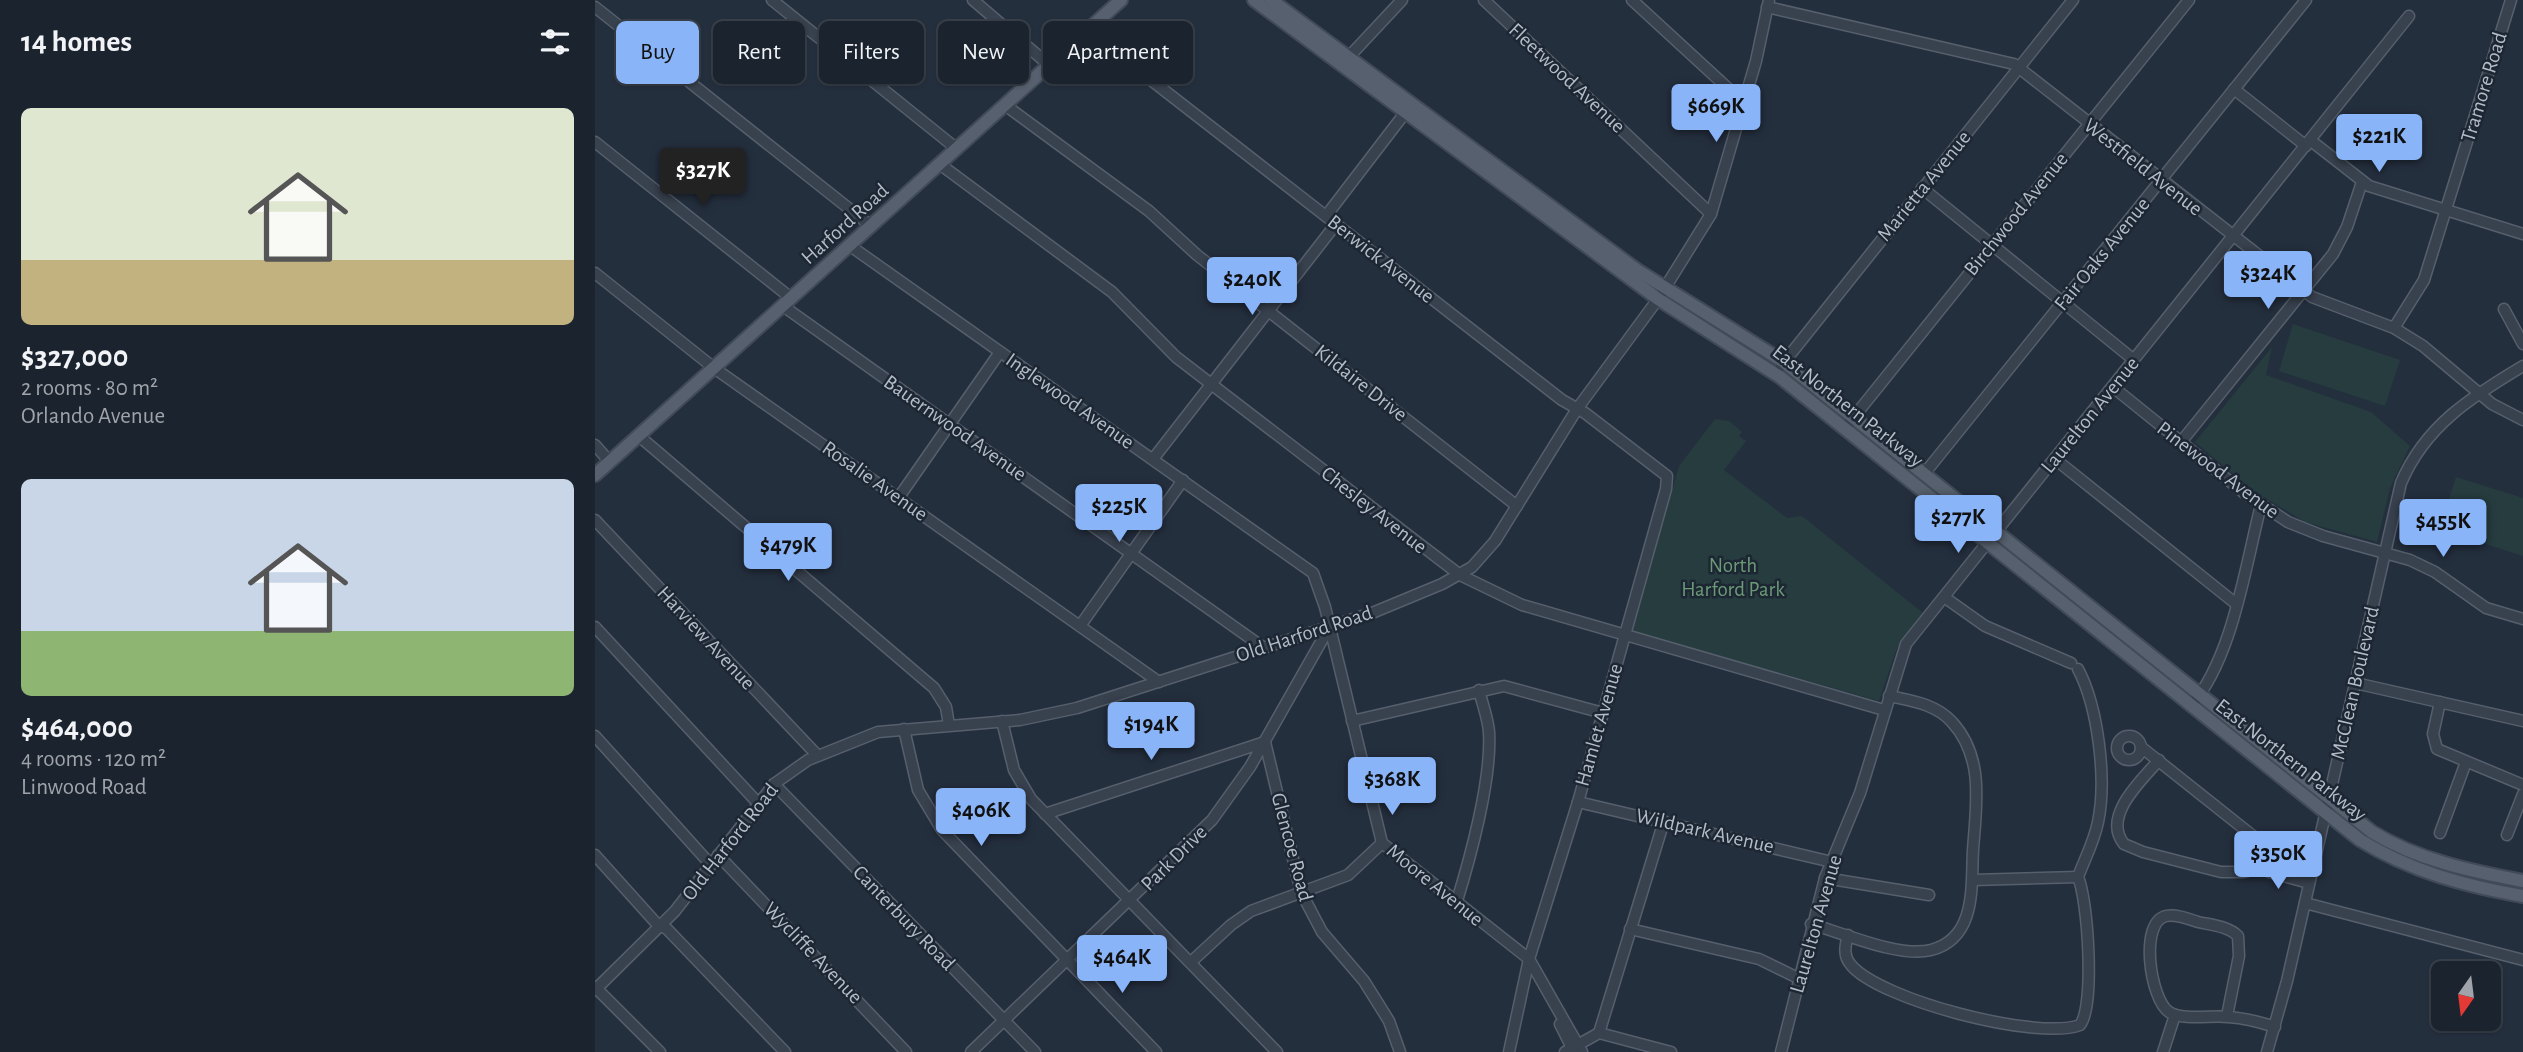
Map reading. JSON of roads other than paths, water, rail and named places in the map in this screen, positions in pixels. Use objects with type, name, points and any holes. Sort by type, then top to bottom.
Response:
[{"type":"main road","name":"East Northern Parkway","points":[[1254,0],[1272,3],[1661,294],[1776,373],[2360,840],[2411,867],[2523,896]]},
{"type":"main road","name":"Harford Road","points":[[1097,21],[1115,2]]},
{"type":"main road","name":"Harford Road","points":[[595,475],[1043,71]]},
{"type":"main road","name":"East Northern Parkway","points":[[1661,294],[1784,362],[2372,832],[2410,852],[2440,863],[2523,881]]},
{"type":"street","points":[[772,0],[957,149]]},
{"type":"street","points":[[973,0],[1043,60]]},
{"type":"street","points":[[1346,60],[1402,0]]},
{"type":"street","name":"Fleetwood Avenue","points":[[1484,0],[1711,214]]},
{"type":"street","points":[[1632,0],[1744,103]]},
{"type":"street","name":"Marietta Avenue","points":[[1776,373],[2073,0]]},
{"type":"street","name":"Birchwood Avenue","points":[[1845,428],[2189,0]]},
{"type":"street","name":"Fair Oaks Avenue","points":[[1924,474],[2306,0]]},
{"type":"street","name":"Tramore Road","points":[[2394,328],[2424,280],[2511,0]]},
{"type":"street","name":"Old Harford Road","points":[[596,989],[661,926],[774,784],[793,767],[817,755],[868,735],[1064,712],[1330,626],[1408,598],[1460,575],[1489,549],[1577,409],[1661,294],[1711,214],[1744,103],[1768,4]]},
{"type":"street","name":"Westfield Avenue","points":[[1768,4],[2019,68],[2088,125],[2304,291],[2322,302],[2394,328],[2423,346],[2500,410],[2523,420]]},
{"type":"street","points":[[595,7],[871,226]]},
{"type":"street","name":"Laurelton Avenue","points":[[1781,1052],[1811,924],[1825,878],[1860,793],[1903,650],[2409,16]]},
{"type":"street","name":"Berwick Avenue","points":[[1156,84],[1577,409],[1664,473],[1668,480],[1666,489]]},
{"type":"street","points":[[2234,89],[2362,182],[2523,234]]},
{"type":"street","name":"Kildaire Drive","points":[[1005,106],[1149,211],[1197,254],[1517,506]]},
{"type":"street","points":[[1327,216],[1410,107]]},
{"type":"street","name":"Bauernwood Avenue","points":[[595,142],[787,302],[949,425],[1263,648]]},
{"type":"street","name":"Chesley Avenue","points":[[941,164],[1112,292],[1165,347],[1460,575],[1510,601],[1884,710]]},
{"type":"street","points":[[2181,442],[2341,242],[2362,182]]},
{"type":"street","points":[[1922,188],[2134,360]]},
{"type":"street","points":[[1153,459],[1336,224]]},
{"type":"street","name":"Inglewood Avenue","points":[[849,245],[1313,573],[1320,587],[1330,626]]},
{"type":"street","name":"Rosalie Avenue","points":[[595,274],[714,368],[1159,682]]},
{"type":"street","points":[[2504,309],[2523,344]]},
{"type":"street","points":[[899,497],[1000,352]]},
{"type":"street","name":"McClean Boulevard","points":[[2267,1052],[2305,903],[2393,509],[2409,463],[2428,436],[2478,393],[2523,366]]},
{"type":"street","name":"Pinewood Avenue","points":[[2113,387],[2261,505],[2297,527],[2384,552],[2428,568],[2483,606],[2523,619]]},
{"type":"street","points":[[639,436],[934,688],[946,707],[949,725]]},
{"type":"street","points":[[595,445],[610,462]]},
{"type":"street","points":[[2055,459],[2235,603]]},
{"type":"street","points":[[1080,625],[1183,480]]},
{"type":"street","name":"Hamlet Avenue","points":[[1509,1052],[1528,959],[1578,802],[1666,489]]},
{"type":"street","points":[[2191,706],[2201,695],[2220,657],[2261,505]]},
{"type":"street","name":"Harview Avenue","points":[[595,520],[817,755]]},
{"type":"street","points":[[1848,935],[1845,953],[1851,966],[1906,999],[2029,1028],[2072,1028],[2084,1021],[2087,1009],[2086,908],[2078,877],[2092,845],[2101,802],[2091,702],[2075,666],[1985,626],[1944,597]]},
{"type":"street","name":"Moore Avenue","points":[[1330,626],[1382,843],[1528,959],[1551,998],[1574,1050]]},
{"type":"street","name":"Park Drive","points":[[971,1052],[1131,901],[1212,820],[1265,742],[1330,626]]},
{"type":"street","points":[[595,627],[757,803]]},
{"type":"street","points":[[2355,683],[2523,721]]},
{"type":"street","points":[[1352,721],[1479,690],[1511,687],[1603,713]]},
{"type":"street","points":[[1456,904],[1472,854],[1488,748],[1488,727],[1479,690]]},
{"type":"street","points":[[1811,924],[1914,951],[1942,946],[1965,922],[1972,896],[1977,792],[1974,767],[1965,740],[1953,723],[1938,710],[1889,696]]},
{"type":"street","points":[[2440,702],[2433,734],[2434,745],[2445,754],[2523,785]]},
{"type":"street","points":[[1002,721],[1007,748],[1019,782],[1045,814],[1277,1052]]},
{"type":"street","points":[[904,729],[914,780],[934,819],[1156,1052]]},
{"type":"street","points":[[595,736],[711,865]]},
{"type":"street","points":[[1045,814],[1265,742]]},
{"type":"street","name":"Glencoe Road","points":[[1265,742],[1301,892],[1322,932],[1364,981],[1389,1021],[1400,1052]]},
{"type":"street","points":[[2141,747],[2253,836],[2260,848],[2262,867]]},
{"type":"street","points":[[2159,760],[2123,806],[2119,829],[2124,844],[2143,852],[2221,872],[2244,872],[2271,865],[2310,879]]},
{"type":"street","points":[[2440,833],[2466,762]]},
{"type":"street","name":"Canterbury Road","points":[[774,784],[1035,1052]]},
{"type":"street","points":[[2507,835],[2523,794]]},
{"type":"street","name":"Wildpark Avenue","points":[[1578,802],[1832,862]]},
{"type":"street","points":[[1574,1050],[1599,1033],[1664,821]]},
{"type":"street","points":[[1191,962],[1231,925],[1251,911],[1348,875],[1382,843]]},
{"type":"street","points":[[595,855],[785,1052]]},
{"type":"street","name":"Wycliffe Avenue","points":[[718,855],[907,1052]]},
{"type":"street","points":[[1973,880],[2078,877]]},
{"type":"street","points":[[1825,878],[1929,895]]},
{"type":"street","points":[[2305,903],[2523,960]]},
{"type":"street","points":[[2227,1016],[2239,956],[2238,936],[2222,928],[2168,916],[2155,924],[2150,938],[2153,982],[2160,1002],[2175,1015],[2227,1016],[2275,1027]]},
{"type":"street","points":[[1630,929],[1759,959],[1798,978]]},
{"type":"street","points":[[596,989],[660,1052]]},
{"type":"street","points":[[2163,1052],[2175,1015]]},
{"type":"street","points":[[1599,1033],[1671,1052]]},
{"type":"park label","name":"North Harford Park","points":[[1733,577]]}]
